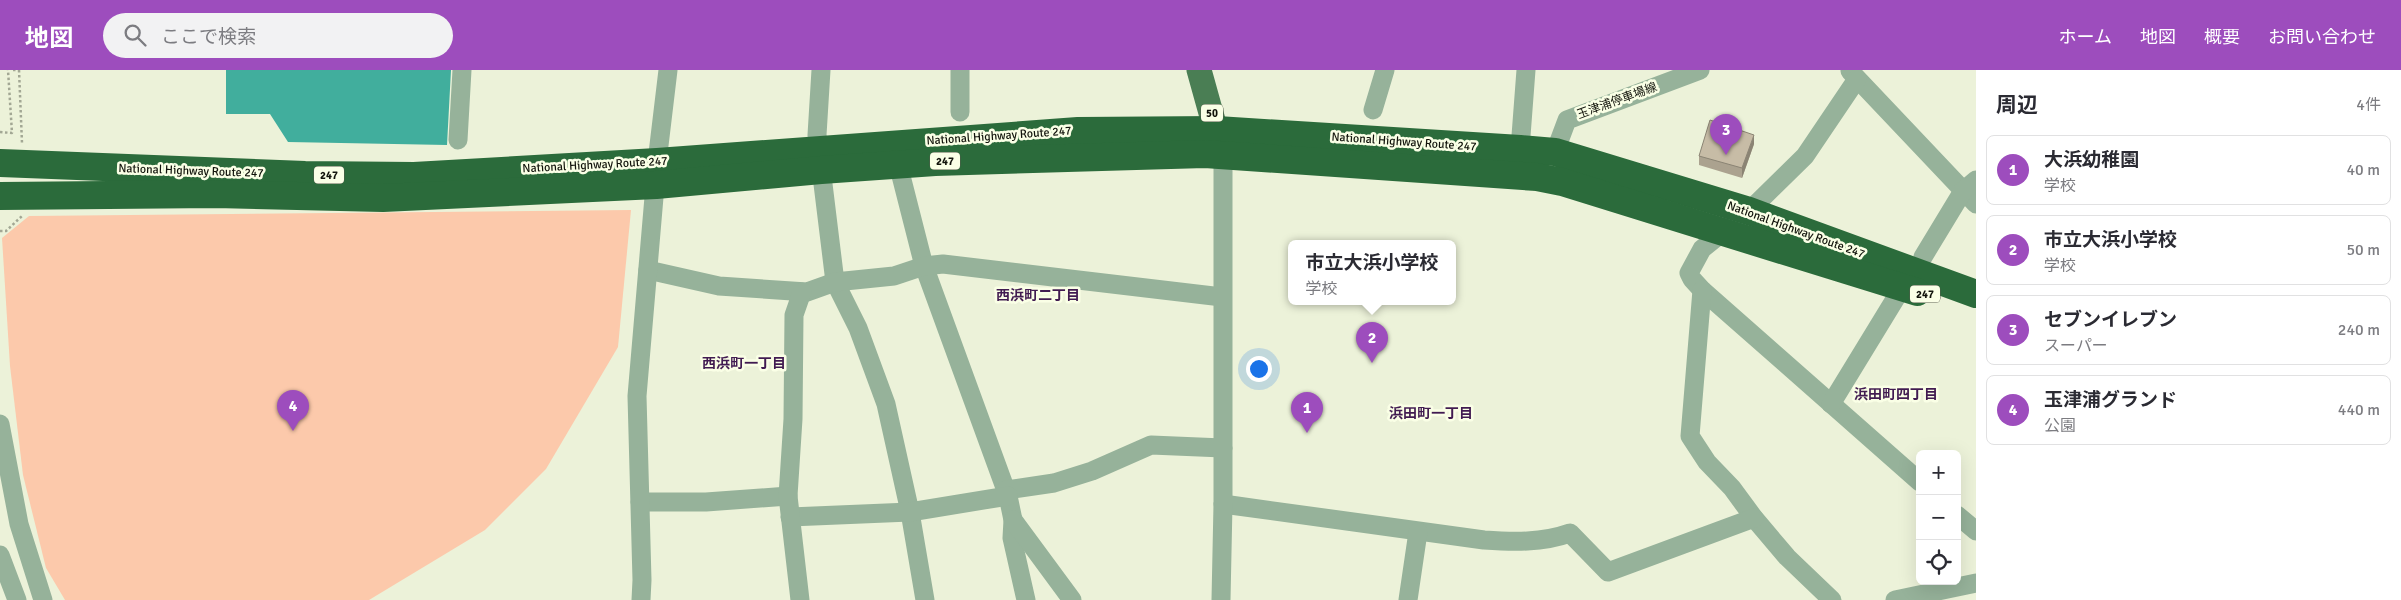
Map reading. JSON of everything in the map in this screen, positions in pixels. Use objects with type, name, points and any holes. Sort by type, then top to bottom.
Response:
[{"type":"highway","name":"National Highway Route 247","points":[[0,196],[216,194],[383,198],[820,159],[1078,130],[1220,143],[1536,177],[1562,182],[1976,310]]},
{"type":"highway","name":"National Highway Route 247","points":[[820,159],[898,164],[1205,154],[1220,143],[1520,149],[1555,152],[1749,211],[1976,294]]},
{"type":"highway","name":"National Highway Route 247","points":[[0,163],[305,175],[656,174]]},
{"type":"main road","name":"50","points":[[1199,70],[1220,143]]},
{"type":"street","points":[[458,140],[462,70]]},
{"type":"street","points":[[641,600],[637,396],[656,174],[668,70]]},
{"type":"street","points":[[821,70],[817,134],[835,282],[858,328],[886,404],[910,512],[925,600]]},
{"type":"street","points":[[960,70],[960,112]]},
{"type":"street","points":[[1373,110],[1385,70]]},
{"type":"street","points":[[1520,149],[1526,70]]},
{"type":"street","name":"玉津浦停車場線","points":[[1555,152],[1567,120],[1671,76],[1700,70]]},
{"type":"street","points":[[1916,478],[1702,290],[1692,279],[1689,272],[1690,267],[1702,249],[1749,211],[1805,156],[1853,74],[1969,185],[1976,204]]},
{"type":"street","points":[[1220,143],[1223,448],[1221,600]]},
{"type":"street","points":[[898,164],[924,266],[1007,493],[1013,520],[1012,538],[1026,600]]},
{"type":"street","points":[[1924,258],[1969,185]]},
{"type":"street","points":[[648,270],[719,286],[802,292],[835,282],[894,276],[924,266],[943,264],[1222,296]]},
{"type":"street","points":[[1702,290],[1690,436],[1707,462],[1732,488],[1754,518],[1788,557],[1832,600]]},
{"type":"street","points":[[800,600],[788,496],[793,419],[794,315],[802,292]]},
{"type":"street","points":[[1831,404],[1897,296]]},
{"type":"street","points":[[0,424],[19,524],[43,600]]},
{"type":"street","points":[[790,517],[910,512],[1007,493],[1054,483],[1092,470],[1151,445],[1223,448]]},
{"type":"street","points":[[640,502],[706,502],[788,496]]},
{"type":"street","points":[[1223,504],[1418,532],[1518,542],[1555,538],[1570,533],[1608,572],[1754,518]]},
{"type":"street","points":[[1961,518],[1976,531]]},
{"type":"street","points":[[1013,520],[1072,600]]},
{"type":"street","points":[[1408,600],[1418,532]]},
{"type":"street","points":[[0,554],[17,600]]},
{"type":"street","points":[[1895,600],[1976,583]]},
{"type":"path","points":[[0,132],[12,133],[8,70]]},
{"type":"path","points":[[13,70],[19,70]]},
{"type":"shaded area","points":[[631,210],[618,347],[546,469],[485,530],[369,600],[65,600],[46,568],[23,475],[10,366],[2,238],[29,216]]},
{"type":"water","points":[[226,70],[451,70],[447,145],[288,142],[270,114],[226,114]]},
{"type":"building","points":[[1710,120],[1754,135],[1742,168],[1699,156]]},
{"type":"place","name":"セブンイレブン","points":[[1726,155]]},
{"type":"place","name":"市立大浜小学校","points":[[1372,363]]},
{"type":"place","name":"玉津浦グランド","points":[[293,431]]},
{"type":"place","name":"大浜幼稚園","points":[[1307,433]]},
{"type":"district","name":"西浜町二丁目","points":[[1038,295]]},
{"type":"district","name":"西浜町一丁目","points":[[744,363]]},
{"type":"district","name":"浜田町四丁目","points":[[1896,394]]},
{"type":"district","name":"浜田町一丁目","points":[[1431,413]]}]
